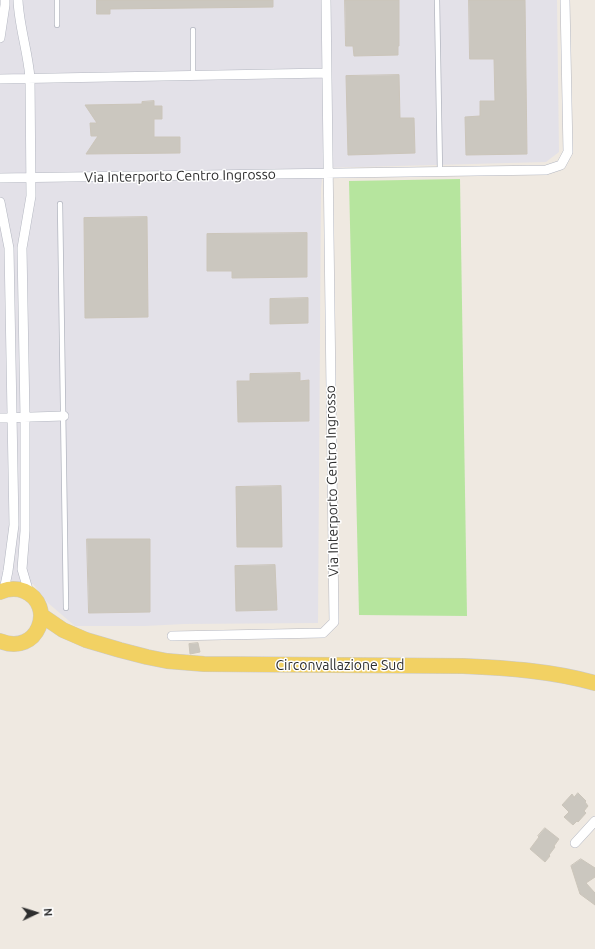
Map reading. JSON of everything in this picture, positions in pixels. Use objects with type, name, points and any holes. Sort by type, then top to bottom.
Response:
[{"type":"main road","points":[[0,641],[6,644],[21,644],[28,640],[34,636],[38,630],[41,615],[37,603],[29,593],[16,589],[2,591]]},
{"type":"main road","points":[[41,615],[63,630],[86,640]]},
{"type":"main road","points":[[34,636],[54,635],[86,640]]},
{"type":"main road","name":"Circonvallazione Sud","points":[[86,640],[147,658],[183,663],[464,666],[540,672],[595,683]]},
{"type":"street","points":[[0,38],[5,0]]},
{"type":"street","points":[[18,0],[18,10],[30,78],[31,196],[22,248],[25,417],[25,531],[22,569],[29,593]]},
{"type":"street","name":"Via Interporto Centro Ingrosso","points":[[172,636],[323,633],[334,622],[326,0]]},
{"type":"street","name":"Via Interporto Centro Ingrosso","points":[[0,178],[546,170],[561,165],[568,152],[565,0]]},
{"type":"street","points":[[0,78],[327,73]]},
{"type":"street","points":[[0,202],[9,248],[14,526],[8,571],[2,591]]},
{"type":"street","points":[[0,418],[64,416]]},
{"type":"street","points":[[575,843],[595,821]]},
{"type":"lane","points":[[57,0],[57,25]]},
{"type":"lane","points":[[437,0],[440,172]]},
{"type":"lane","points":[[193,30],[193,75]]},
{"type":"lane","points":[[60,204],[66,608]]},
{"type":"shaded area","points":[[0,0],[557,0],[559,152],[546,162],[323,168],[321,189],[318,623],[75,626],[48,603],[33,584],[0,584]]},
{"type":"green space","points":[[460,179],[467,616],[359,615],[349,181]]},
{"type":"building","points":[[97,0],[273,0],[273,7],[110,9],[110,14],[97,14]]},
{"type":"building","points":[[345,0],[399,0],[398,55],[354,56],[353,46],[346,46]]},
{"type":"building","points":[[469,0],[525,0],[527,154],[466,155],[465,117],[480,116],[480,101],[495,101],[494,59],[470,59]]},
{"type":"building","points":[[399,75],[400,118],[414,118],[415,153],[348,155],[346,76]]},
{"type":"building","points":[[154,101],[154,106],[162,106],[162,119],[154,119],[154,137],[180,137],[180,153],[86,154],[98,136],[91,136],[90,123],[97,123],[85,105],[142,104],[142,102]]},
{"type":"building","points":[[147,217],[148,317],[85,318],[84,218]]},
{"type":"building","points":[[307,233],[307,277],[232,278],[232,271],[207,271],[207,234]]},
{"type":"building","points":[[308,298],[308,323],[270,324],[270,299]]},
{"type":"building","points":[[300,373],[300,381],[309,380],[309,421],[238,422],[237,381],[250,381],[250,374]]},
{"type":"building","points":[[281,486],[282,547],[237,547],[236,487]]},
{"type":"building","points":[[87,539],[150,539],[150,612],[89,613]]},
{"type":"building","points":[[275,565],[277,610],[236,611],[235,566]]},
{"type":"building","points":[[198,643],[200,652],[190,654],[189,644]]},
{"type":"building","points":[[578,793],[586,801],[585,802],[588,806],[584,811],[586,813],[573,825],[564,817],[569,812],[562,805],[572,794],[574,797]]},
{"type":"building","points":[[545,828],[559,839],[545,862],[530,849]]},
{"type":"building","points":[[581,859],[595,868],[595,877],[586,883],[595,893],[595,905],[580,894],[571,866]]}]
